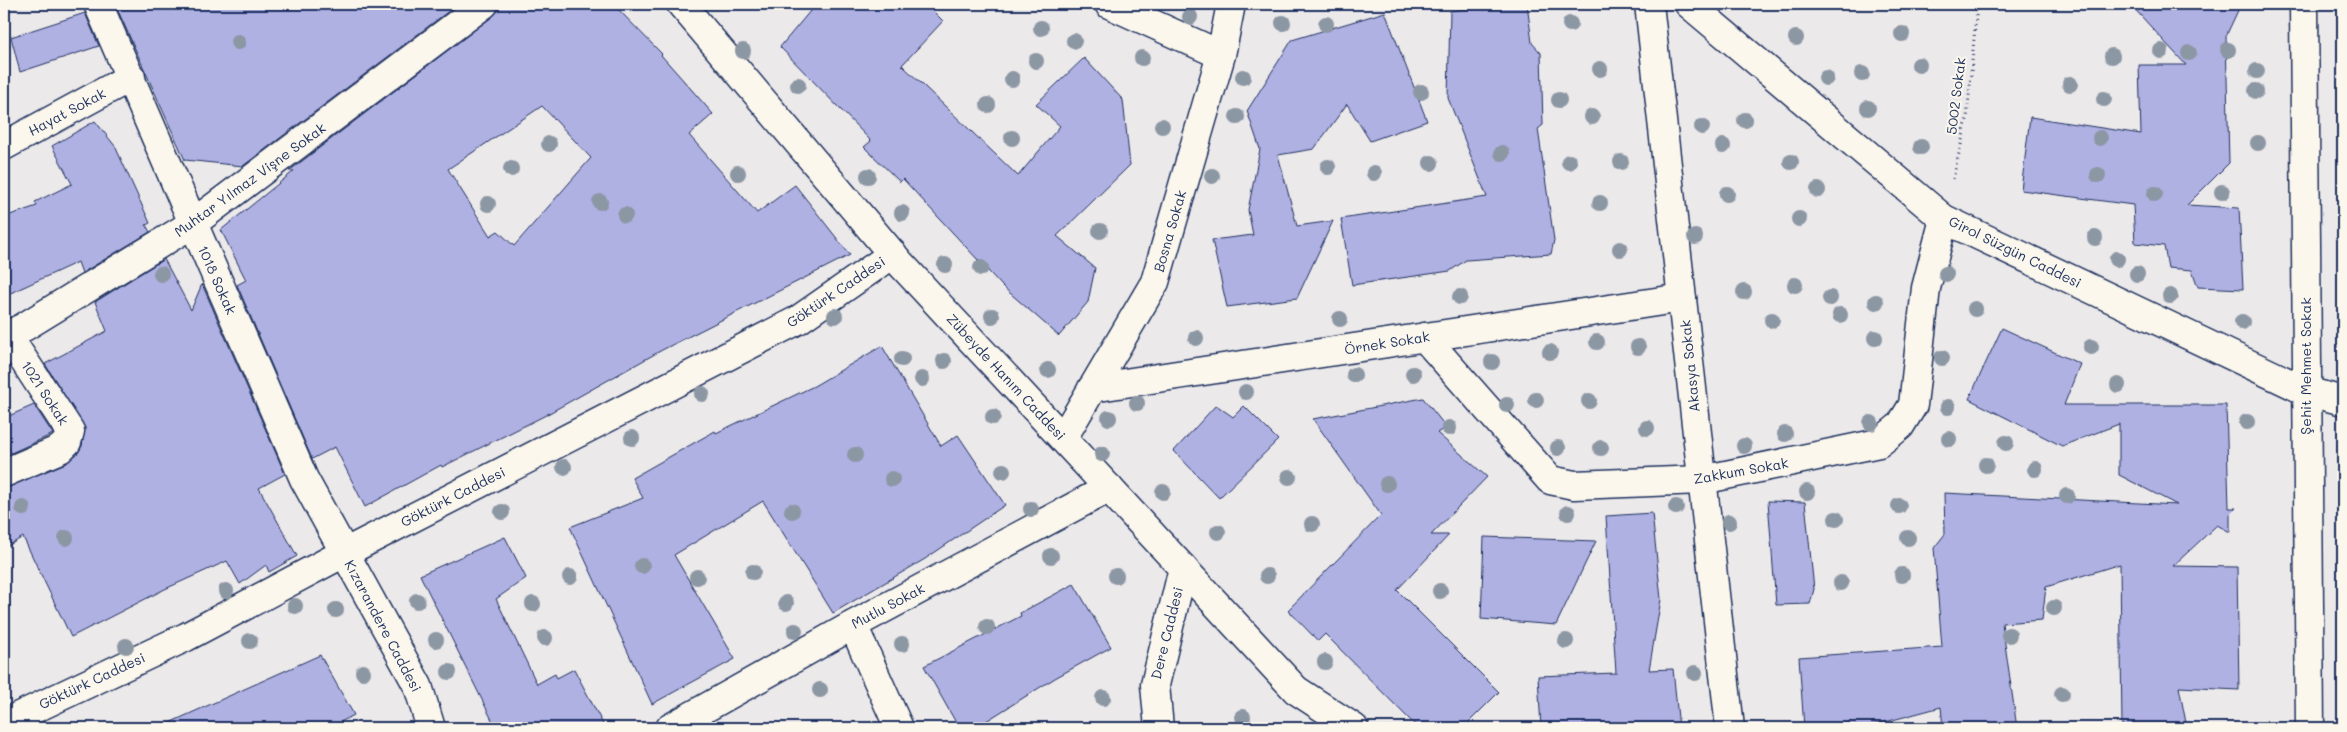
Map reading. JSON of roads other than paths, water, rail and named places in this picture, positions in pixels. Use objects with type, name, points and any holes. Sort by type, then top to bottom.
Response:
[{"type":"street","name":"1018 Sokak","points":[[98,4],[304,479],[344,553]]},
{"type":"street","name":"Muhtar Yılmaz Vişne Sokak","points":[[6,336],[192,224],[484,4]]},
{"type":"street","name":"Zübeyde Hanım Caddesi","points":[[681,4],[893,254],[1296,690],[1354,728]]},
{"type":"street","points":[[1109,4],[1220,54]]},
{"type":"street","name":"Bosna Sokak","points":[[1063,438],[1155,282],[1220,54],[1231,4]]},
{"type":"street","name":"Akasya Sokak","points":[[1649,4],[1730,728]]},
{"type":"street","name":"Girol Süzgün Caddesi","points":[[1689,4],[1944,219],[2306,391],[2343,401]]},
{"type":"street","name":"Şehit Mehmet Sokak","points":[[2304,4],[2310,728]]},
{"type":"street","name":"Hayat Sokak","points":[[4,146],[131,78]]},
{"type":"street","name":"Zakkum Sokak","points":[[1424,337],[1550,480],[1574,485],[1702,480],[1879,443],[1900,426],[1914,405],[1926,288],[1944,219]]},
{"type":"street","name":"Göktürk Caddesi","points":[[14,723],[186,637],[344,553],[798,320],[893,254]]},
{"type":"street","name":"Örnek Sokak","points":[[1092,388],[1682,298]]},
{"type":"street","name":"1021 Sokak","points":[[4,473],[60,449],[67,442],[70,431],[6,336]]},
{"type":"street","name":"Mutlu Sokak","points":[[670,728],[853,625],[1109,488]]},
{"type":"street","name":"Kızarandere Caddesi","points":[[344,553],[418,686],[431,728]]},
{"type":"street","name":"Dere Caddesi","points":[[1159,728],[1155,685],[1183,568]]},
{"type":"street","points":[[853,625],[899,728]]}]
